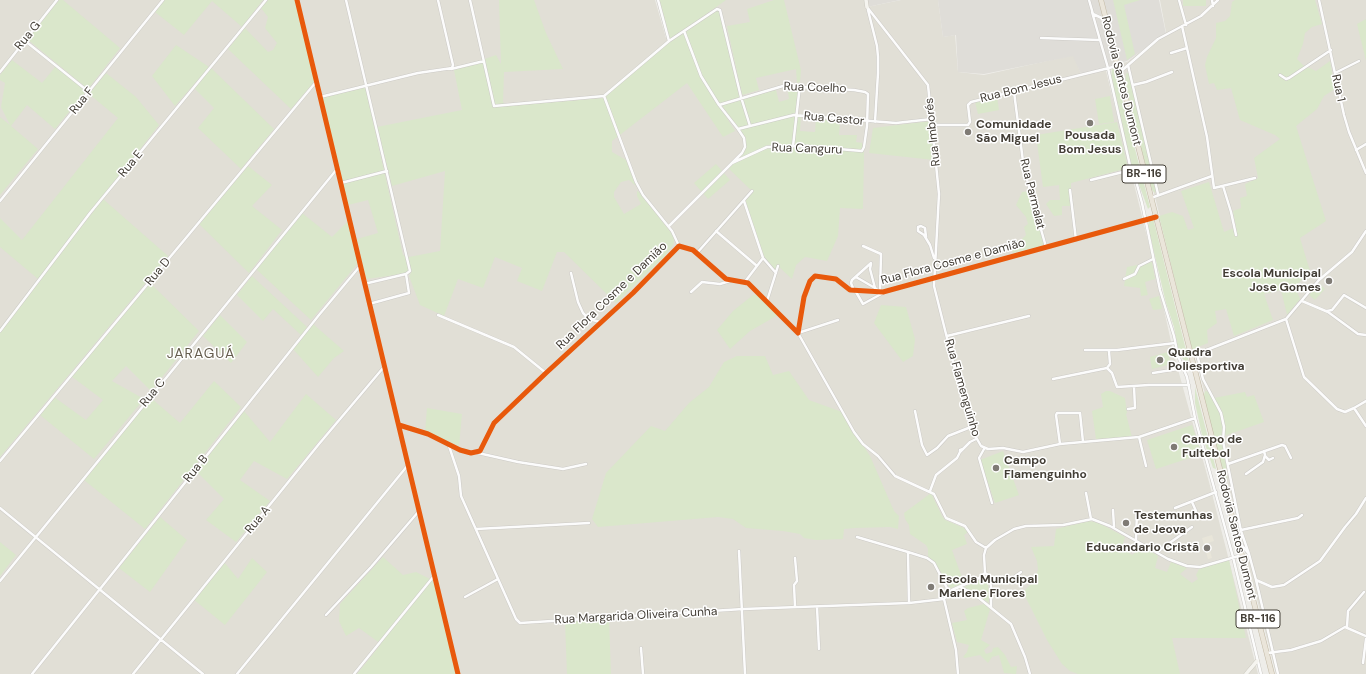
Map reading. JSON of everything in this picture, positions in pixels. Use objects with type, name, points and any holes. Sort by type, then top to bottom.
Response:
[{"type":"highway","name":"Rodovia Santos Dumont","points":[[1101,0],[1272,674]]},
{"type":"street","name":"Rua G","points":[[0,72],[57,0]]},
{"type":"street","name":"Rua F","points":[[0,201],[163,0]]},
{"type":"street","name":"Rua E","points":[[0,330],[90,213],[266,0]]},
{"type":"street","points":[[297,0],[458,674]]},
{"type":"street","points":[[346,0],[410,271],[406,274],[364,284]]},
{"type":"street","points":[[438,0],[453,65],[451,69]]},
{"type":"street","points":[[470,0],[494,106],[604,96],[669,41],[717,9],[721,11],[741,97],[750,126]]},
{"type":"street","points":[[658,0],[669,41]]},
{"type":"street","points":[[866,0],[877,52],[878,73],[875,122]]},
{"type":"street","points":[[1089,0],[1108,68],[1131,170],[1136,181],[1178,356],[1184,368],[1189,385],[1195,418],[1233,557],[1261,674]]},
{"type":"street","points":[[1179,0],[1186,25]]},
{"type":"street","points":[[1212,0],[1213,6]]},
{"type":"street","points":[[1119,73],[1158,40],[1186,25],[1213,6],[1218,0]]},
{"type":"street","name":"Rua 1","points":[[1319,0],[1344,115],[1366,173]]},
{"type":"street","name":"Rua Imborés","points":[[867,7],[926,81],[929,91],[939,194],[933,277]]},
{"type":"street","points":[[1092,12],[1106,20]]},
{"type":"street","points":[[1182,26],[1207,137],[1214,188],[1255,178]]},
{"type":"street","points":[[669,226],[742,153],[745,147],[744,138],[719,105],[701,76],[684,31]]},
{"type":"street","points":[[1041,38],[1100,40]]},
{"type":"street","points":[[24,40],[89,92]]},
{"type":"street","points":[[1171,53],[1188,48]]},
{"type":"street","points":[[1280,75],[1286,79],[1331,50]]},
{"type":"street","points":[[320,97],[418,73],[451,69],[484,60]]},
{"type":"street","points":[[1335,73],[1359,61]]},
{"type":"street","points":[[1128,65],[1158,194]]},
{"type":"street","name":"Rua Bom Jesus","points":[[933,125],[969,125],[968,105],[971,102],[1118,66]]},
{"type":"street","points":[[1133,85],[1146,82],[1172,72]]},
{"type":"street","name":"Rua D","points":[[0,461],[316,82]]},
{"type":"street","points":[[793,146],[800,85]]},
{"type":"street","name":"Rua Coelho","points":[[719,105],[741,97],[783,86],[800,85],[866,92],[868,96],[867,122]]},
{"type":"street","name":"Rua Parmalat","points":[[1014,92],[1024,169],[1046,248]]},
{"type":"street","points":[[604,96],[636,182],[650,203],[669,226],[679,246]]},
{"type":"street","name":"Rua Castor","points":[[738,129],[785,116],[796,115],[867,122],[896,123],[932,119]]},
{"type":"street","name":"Rua Canguru","points":[[732,163],[767,146],[793,146],[862,151],[864,147],[867,122]]},
{"type":"street","points":[[1356,150],[1366,144]]},
{"type":"street","name":"Rua C","points":[[0,581],[337,169]]},
{"type":"street","points":[[1091,180],[1131,170]]},
{"type":"street","points":[[341,183],[387,171]]},
{"type":"street","points":[[1151,198],[1158,194],[1212,176]]},
{"type":"street","points":[[1223,186],[1236,234]]},
{"type":"street","points":[[1070,190],[1076,240]]},
{"type":"street","points":[[697,254],[752,192]]},
{"type":"street","points":[[744,200],[763,258],[776,273]]},
{"type":"street","name":"Rua Flora Cosme e Damião","points":[[856,292],[882,292],[1156,217]]},
{"type":"street","points":[[1191,356],[1286,319],[1319,280],[1352,252],[1366,231]]},
{"type":"street","points":[[716,232],[757,266]]},
{"type":"street","points":[[926,237],[935,260]]},
{"type":"street","name":"Rua Flora Cosme e Damião","points":[[477,453],[480,451],[494,423],[652,274],[679,246],[688,248],[697,254],[730,281]]},
{"type":"street","points":[[863,246],[881,254],[882,292]]},
{"type":"street","points":[[744,283],[763,258]]},
{"type":"street","points":[[1124,279],[1136,274],[1139,266],[1154,259]]},
{"type":"street","points":[[853,288],[851,283],[871,263],[870,269],[875,288]]},
{"type":"street","name":"Rua B","points":[[32,674],[319,315],[360,266]]},
{"type":"street","points":[[767,301],[778,266]]},
{"type":"street","points":[[571,273],[578,302],[583,313],[588,319],[600,322]]},
{"type":"street","points":[[369,304],[409,293],[406,274]]},
{"type":"street","points":[[798,333],[804,297],[814,277],[819,275],[836,279],[850,290],[856,292],[863,304],[882,292]]},
{"type":"street","points":[[856,277],[882,292]]},
{"type":"street","name":"Rua Flamenguinho","points":[[933,277],[946,336],[971,427],[976,438],[984,449],[1003,448],[1023,452],[1060,444],[1139,437],[1195,418]]},
{"type":"street","points":[[691,292],[702,282],[720,284],[730,281],[748,283],[798,333],[851,428],[862,444],[875,453],[894,476],[934,494],[946,518],[964,526],[976,542],[986,548]]},
{"type":"street","points":[[1325,311],[1332,310],[1344,295],[1366,308]]},
{"type":"street","points":[[1302,301],[1325,311],[1358,334],[1366,335]]},
{"type":"street","points":[[438,315],[514,347],[546,373]]},
{"type":"street","points":[[946,336],[1029,316]]},
{"type":"street","points":[[1286,319],[1304,377],[1337,409],[1345,412],[1366,401]]},
{"type":"street","points":[[798,333],[838,320]]},
{"type":"street","points":[[1085,350],[1109,350],[1175,343]]},
{"type":"street","points":[[1053,379],[1107,368],[1110,364],[1109,350]]},
{"type":"street","points":[[1197,354],[1203,378],[1221,413],[1224,431],[1223,441],[1241,530],[1256,580],[1278,674]]},
{"type":"street","name":"Rua A","points":[[133,674],[384,367]]},
{"type":"street","points":[[1107,368],[1112,373],[1117,387],[1189,385]]},
{"type":"street","points":[[1153,374],[1184,368]]},
{"type":"street","points":[[1128,409],[1135,408],[1134,386]]},
{"type":"street","points":[[1354,408],[1366,426]]},
{"type":"street","points":[[915,411],[922,446],[927,455],[937,448],[948,436],[971,427]]},
{"type":"street","points":[[1060,444],[1057,414],[1080,413],[1083,442]]},
{"type":"street","points":[[399,425],[435,437],[449,446],[518,462],[563,469],[586,464]]},
{"type":"street","points":[[1139,437],[1146,466]]},
{"type":"street","points":[[930,491],[936,475],[957,458],[960,452],[962,452],[963,449],[976,438]]},
{"type":"street","points":[[1228,464],[1282,445],[1286,446],[1291,458]]},
{"type":"street","name":"Rua Margarida Oliveira Cunha","points":[[449,446],[458,473],[461,496],[516,619],[522,623],[743,609],[909,603],[944,599]]},
{"type":"street","points":[[984,449],[979,458],[992,503]]},
{"type":"street","points":[[1264,451],[1265,456],[1269,460],[1273,458]]},
{"type":"street","points":[[1246,474],[1257,467],[1265,456]]},
{"type":"street","points":[[237,674],[408,464]]},
{"type":"street","points":[[1086,492],[1091,519]]},
{"type":"street","points":[[1175,508],[1216,492]]},
{"type":"street","points":[[1256,580],[1272,587],[1284,585],[1320,561],[1365,504],[1366,498]]},
{"type":"street","points":[[1192,502],[1196,511]]},
{"type":"street","points":[[0,508],[203,674]]},
{"type":"street","points":[[1113,510],[1114,528]]},
{"type":"street","points":[[326,615],[419,511]]},
{"type":"street","points":[[1136,541],[1137,511]]},
{"type":"street","points":[[1241,530],[1298,518],[1302,515]]},
{"type":"street","points":[[991,608],[990,582],[988,575],[985,573],[984,555],[986,548],[1002,536],[1023,526],[1059,526],[1091,519],[1102,522],[1114,528],[1180,564],[1194,567],[1204,566],[1242,555]]},
{"type":"street","points":[[476,529],[589,522]]},
{"type":"street","points":[[1157,552],[1192,527]]},
{"type":"street","points":[[857,538],[927,558],[934,563],[949,592]]},
{"type":"street","points":[[1238,540],[1249,554]]},
{"type":"street","points":[[739,551],[745,674]]},
{"type":"street","points":[[908,552],[909,603]]},
{"type":"street","points":[[795,558],[795,607]]},
{"type":"street","points":[[990,582],[1014,577],[1020,572]]},
{"type":"street","points":[[958,674],[956,650],[944,599],[949,592],[985,573]]},
{"type":"street","points":[[354,674],[434,576]]},
{"type":"street","points":[[466,597],[498,579]]},
{"type":"street","points":[[960,587],[974,594],[1011,624],[1030,674]]},
{"type":"street","points":[[1347,627],[1348,611],[1364,592]]},
{"type":"street","points":[[817,606],[819,649]]},
{"type":"street","points":[[1266,653],[1273,653],[1321,641],[1347,627]]},
{"type":"street","points":[[1347,627],[1366,637],[1363,663]]},
{"type":"street","points":[[641,648],[643,674]]},
{"type":"street","points":[[1246,674],[1257,661]]},
{"type":"shaded area","points":[[0,0],[655,0],[666,38],[722,0],[865,0],[867,7],[901,0],[938,0],[943,37],[955,35],[958,72],[984,75],[1074,55],[1081,74],[1104,69],[1106,71],[1154,265],[1174,355],[1209,482],[1258,674],[456,674],[432,581],[358,674],[0,674]]},
{"type":"shaded area","points":[[866,0],[900,0],[867,7]]},
{"type":"shaded area","points":[[938,0],[1159,0],[1166,34],[1127,61],[1081,74],[1073,56],[984,74],[958,72],[956,35],[943,37]]},
{"type":"shaded area","points":[[1160,0],[1366,0],[1366,674],[1276,674],[1121,63],[1127,62],[1166,32]]},
{"type":"shaded area","name":"Educandario Cristã","points":[[1212,535],[1214,541],[1208,543],[1212,558],[1208,559],[1202,538]]},
{"type":"green space","points":[[59,0],[63,0],[120,48],[88,89],[27,39]]},
{"type":"green space","points":[[164,0],[263,0],[242,27],[212,1],[184,35],[155,12]]},
{"type":"green space","points":[[268,0],[296,0],[315,81],[291,109],[228,49],[245,28],[268,52],[273,50],[277,43],[265,28],[268,17],[261,8]]},
{"type":"green space","points":[[499,0],[534,0],[546,33],[563,69],[504,72],[503,102],[508,106],[603,98],[669,41],[659,0],[726,0],[677,35],[685,34],[684,31],[717,9],[720,10],[742,98],[776,90],[779,102],[789,99],[787,86],[800,85],[796,115],[801,116],[800,131],[815,132],[816,119],[840,121],[839,135],[857,135],[856,142],[862,143],[864,153],[863,209],[840,208],[838,236],[827,261],[805,257],[796,265],[792,279],[778,266],[776,273],[762,257],[744,200],[752,191],[727,167],[742,153],[745,147],[744,138],[721,104],[719,105],[705,83],[691,52],[699,74],[735,131],[723,137],[687,83],[612,141],[612,152],[626,160],[636,186],[629,180],[621,182],[614,192],[614,197],[624,214],[641,204],[637,196],[637,191],[639,192],[673,235],[674,241],[673,245],[665,256],[616,303],[564,252],[557,252],[542,291],[517,281],[522,268],[495,257],[483,288],[458,279],[444,316],[420,305],[409,276],[411,273],[366,279],[357,239],[378,233],[368,200],[348,205],[322,97],[365,86],[403,255],[409,257],[440,251],[445,171],[392,186],[377,127],[462,110],[454,70],[496,55],[501,64]]},
{"type":"green space","points":[[774,0],[784,0],[801,70],[800,82],[797,83],[796,69],[756,78],[759,90],[742,95],[727,26],[750,22],[747,9]]},
{"type":"green space","points":[[1113,0],[1140,0],[1124,5],[1135,54],[1127,60]]},
{"type":"green space","points":[[1183,0],[1206,0],[1206,6],[1183,6]]},
{"type":"green space","points":[[1235,0],[1315,0],[1322,24],[1312,27],[1305,33],[1303,44],[1297,59],[1303,65],[1316,71],[1330,61],[1335,89],[1324,96],[1317,109],[1296,126],[1326,221],[1300,238],[1310,271],[1295,287],[1300,299],[1287,315],[1281,290],[1264,294],[1273,320],[1234,336],[1226,309],[1215,311],[1217,323],[1207,330],[1208,343],[1198,347],[1197,351],[1192,349],[1159,216],[1172,212],[1183,216],[1188,230],[1194,228],[1181,191],[1209,182],[1224,232],[1236,227],[1233,211],[1241,208],[1240,198],[1247,196],[1245,184],[1258,178],[1254,158],[1280,139],[1275,135],[1240,120],[1231,88],[1217,90],[1214,83],[1209,84],[1205,65],[1216,38],[1216,23],[1225,21],[1230,16],[1232,2]]},
{"type":"green space","points":[[1366,19],[1366,61],[1357,24]]},
{"type":"green space","points":[[176,45],[209,67],[175,106],[152,76]]},
{"type":"green space","points":[[12,60],[42,83],[56,66],[86,91],[55,129],[27,105],[11,126],[38,149],[0,195],[0,117],[10,125],[1,107],[5,83],[0,80],[0,75]]},
{"type":"green space","points":[[211,68],[274,129],[241,169],[198,128],[214,108],[194,88]]},
{"type":"green space","points":[[1112,68],[1114,68],[1150,207],[1148,209],[1131,163],[1111,77]]},
{"type":"green space","points":[[1129,72],[1156,190],[1155,193],[1152,190],[1125,88],[1126,74]]},
{"type":"green space","points":[[106,73],[136,97],[159,125],[38,279],[0,247],[0,218],[22,240],[118,118],[89,94]]},
{"type":"green space","points":[[1110,96],[1114,122],[1099,124],[1095,99]]},
{"type":"green space","points":[[997,97],[999,110],[978,114],[975,102]]},
{"type":"green space","points":[[931,121],[934,160],[869,153],[873,128]]},
{"type":"green space","points":[[1117,122],[1128,168],[1071,183],[1071,206],[1062,206],[1062,215],[1054,216],[1046,204],[1050,200],[1060,200],[1059,185],[1043,187],[1036,135]]},
{"type":"green space","points":[[716,164],[730,180],[708,199],[694,183]]},
{"type":"green space","points":[[248,166],[272,185],[252,206],[282,230],[249,273],[199,224]]},
{"type":"green space","points":[[1030,191],[1044,245],[1013,253],[1010,245],[1018,243],[1026,235],[1024,227],[1028,224],[1026,217],[1016,205],[1022,192]]},
{"type":"green space","points":[[103,199],[168,256],[0,457],[0,332]]},
{"type":"green space","points":[[302,213],[332,237],[348,221],[358,263],[311,320],[256,269]]},
{"type":"green space","points":[[1153,218],[1190,366],[1181,357],[1178,350],[1174,327],[1166,303],[1148,227],[1149,220]]},
{"type":"green space","points":[[1152,262],[1155,279],[1145,282],[1148,295],[1141,296],[1140,288],[1124,286],[1127,267]]},
{"type":"green space","points":[[252,276],[307,327],[301,335],[273,309],[263,321],[237,295]]},
{"type":"green space","points":[[150,283],[199,331],[151,391],[126,366],[112,381],[144,399],[94,459],[40,415],[54,397],[86,420],[103,400],[71,376]]},
{"type":"green space","points":[[1319,283],[1325,289],[1315,300],[1309,295]]},
{"type":"green space","points":[[753,295],[757,295],[778,315],[750,331],[730,349],[717,330],[733,311]]},
{"type":"green space","points":[[1159,296],[1162,309],[1153,310],[1149,299]]},
{"type":"green space","points":[[881,305],[906,307],[915,339],[913,356],[903,362],[874,323]]},
{"type":"green space","points":[[220,315],[247,342],[231,363],[203,336]]},
{"type":"green space","points":[[313,324],[344,351],[334,358],[318,377],[293,349]]},
{"type":"green space","name":"Quadra Poliesportiva","points":[[1168,352],[1171,364],[1152,369],[1150,357]]},
{"type":"green space","points":[[737,356],[765,356],[773,375],[789,371],[809,400],[842,412],[870,456],[894,511],[899,516],[898,529],[890,527],[844,529],[843,539],[816,540],[804,538],[800,534],[783,531],[746,528],[733,519],[718,517],[598,527],[592,519],[606,473],[651,426],[665,431],[689,403],[709,387],[724,362]]},
{"type":"green space","points":[[214,381],[241,407],[145,529],[84,480],[151,398],[180,423]]},
{"type":"green space","points":[[1195,387],[1216,469],[1213,468],[1202,435],[1195,403]]},
{"type":"green space","points":[[1106,391],[1110,391],[1125,398],[1126,414],[1132,437],[1096,439],[1092,411],[1103,407],[1101,394]]},
{"type":"green space","points":[[1205,391],[1209,392],[1219,410],[1223,427],[1221,438],[1225,453],[1226,481],[1205,407]]},
{"type":"green space","points":[[1245,392],[1247,397],[1254,395],[1264,422],[1224,436],[1225,430],[1221,409],[1214,398]]},
{"type":"green space","points":[[306,394],[336,420],[287,479],[254,461],[240,480],[270,501],[236,542],[206,520],[224,499],[196,471],[244,411],[270,442]]},
{"type":"green space","points":[[427,408],[462,414],[459,446],[425,432]]},
{"type":"green space","name":"Campo de Fultebol","points":[[1192,425],[1202,454],[1156,469],[1147,440]]},
{"type":"green space","name":"Campo Flamenguinho","points":[[1003,451],[1019,495],[995,503],[980,460]]},
{"type":"green space","points":[[931,493],[945,520],[964,528],[968,532],[964,535],[967,544],[952,550],[964,583],[950,588],[937,566],[928,556],[928,549],[926,545],[910,534],[909,525],[905,519],[904,513]]},
{"type":"green space","points":[[160,517],[187,540],[150,592],[119,568]]},
{"type":"green space","points":[[1089,521],[1099,523],[1125,537],[1122,547],[1132,555],[1136,552],[1139,544],[1158,556],[1155,568],[1167,572],[1171,562],[1187,568],[1180,574],[1192,583],[1198,579],[1196,575],[1199,569],[1229,560],[1246,638],[1172,638],[1180,674],[1078,674],[1070,671],[1062,664],[1047,640],[1023,592],[1033,582],[1038,570],[1037,561],[1031,547],[1054,546],[1056,529]]},
{"type":"green space","points":[[0,542],[16,555],[0,576]]},
{"type":"green space","points":[[383,557],[403,575],[416,572],[432,580],[436,586],[456,674],[357,674],[381,644],[359,628],[346,636],[339,621],[340,604]]},
{"type":"green space","points":[[252,558],[267,572],[225,625],[193,599],[224,562],[238,579]]},
{"type":"green space","points":[[983,578],[988,581],[989,603],[964,587]]},
{"type":"green space","points":[[984,604],[990,609],[981,640],[990,645],[984,650],[986,654],[992,652],[993,648],[998,647],[1005,655],[1011,667],[1017,666],[1016,674],[1004,673],[999,655],[992,657],[988,663],[980,655],[965,658],[963,657],[967,652],[969,645],[957,642],[952,623],[967,620],[964,611],[968,608]]},
{"type":"green space","points":[[609,619],[611,674],[567,674],[565,622]]},
{"type":"cycle path","points":[[297,0],[458,674]]},
{"type":"cycle path","points":[[399,425],[428,434],[460,450],[471,453],[480,451],[494,423],[633,293],[679,246],[693,250],[726,279],[748,283],[798,333],[804,297],[810,281],[815,276],[836,279],[850,290],[883,292],[1156,217]]},
{"type":"place","name":"Pousada Bom Jesus","points":[[1090,123]]},
{"type":"place","name":"Comunidade São Miguel","points":[[968,132]]},
{"type":"place","name":"Escola Municipal Jose Gomes","points":[[1329,281]]},
{"type":"place","name":"Quadra Poliesportiva","points":[[1160,360]]},
{"type":"place","name":"Campo de Fultebol","points":[[1174,447]]},
{"type":"place","name":"Campo Flamenguinho","points":[[996,468]]},
{"type":"place","name":"Testemunhas de Jeova","points":[[1126,523]]},
{"type":"place","name":"Educandario Cristã","points":[[1207,548]]},
{"type":"place","name":"Escola Municipal Marlene Flores","points":[[931,587]]},
{"type":"district","name":"JARAGUÁ","points":[[201,354]]}]
